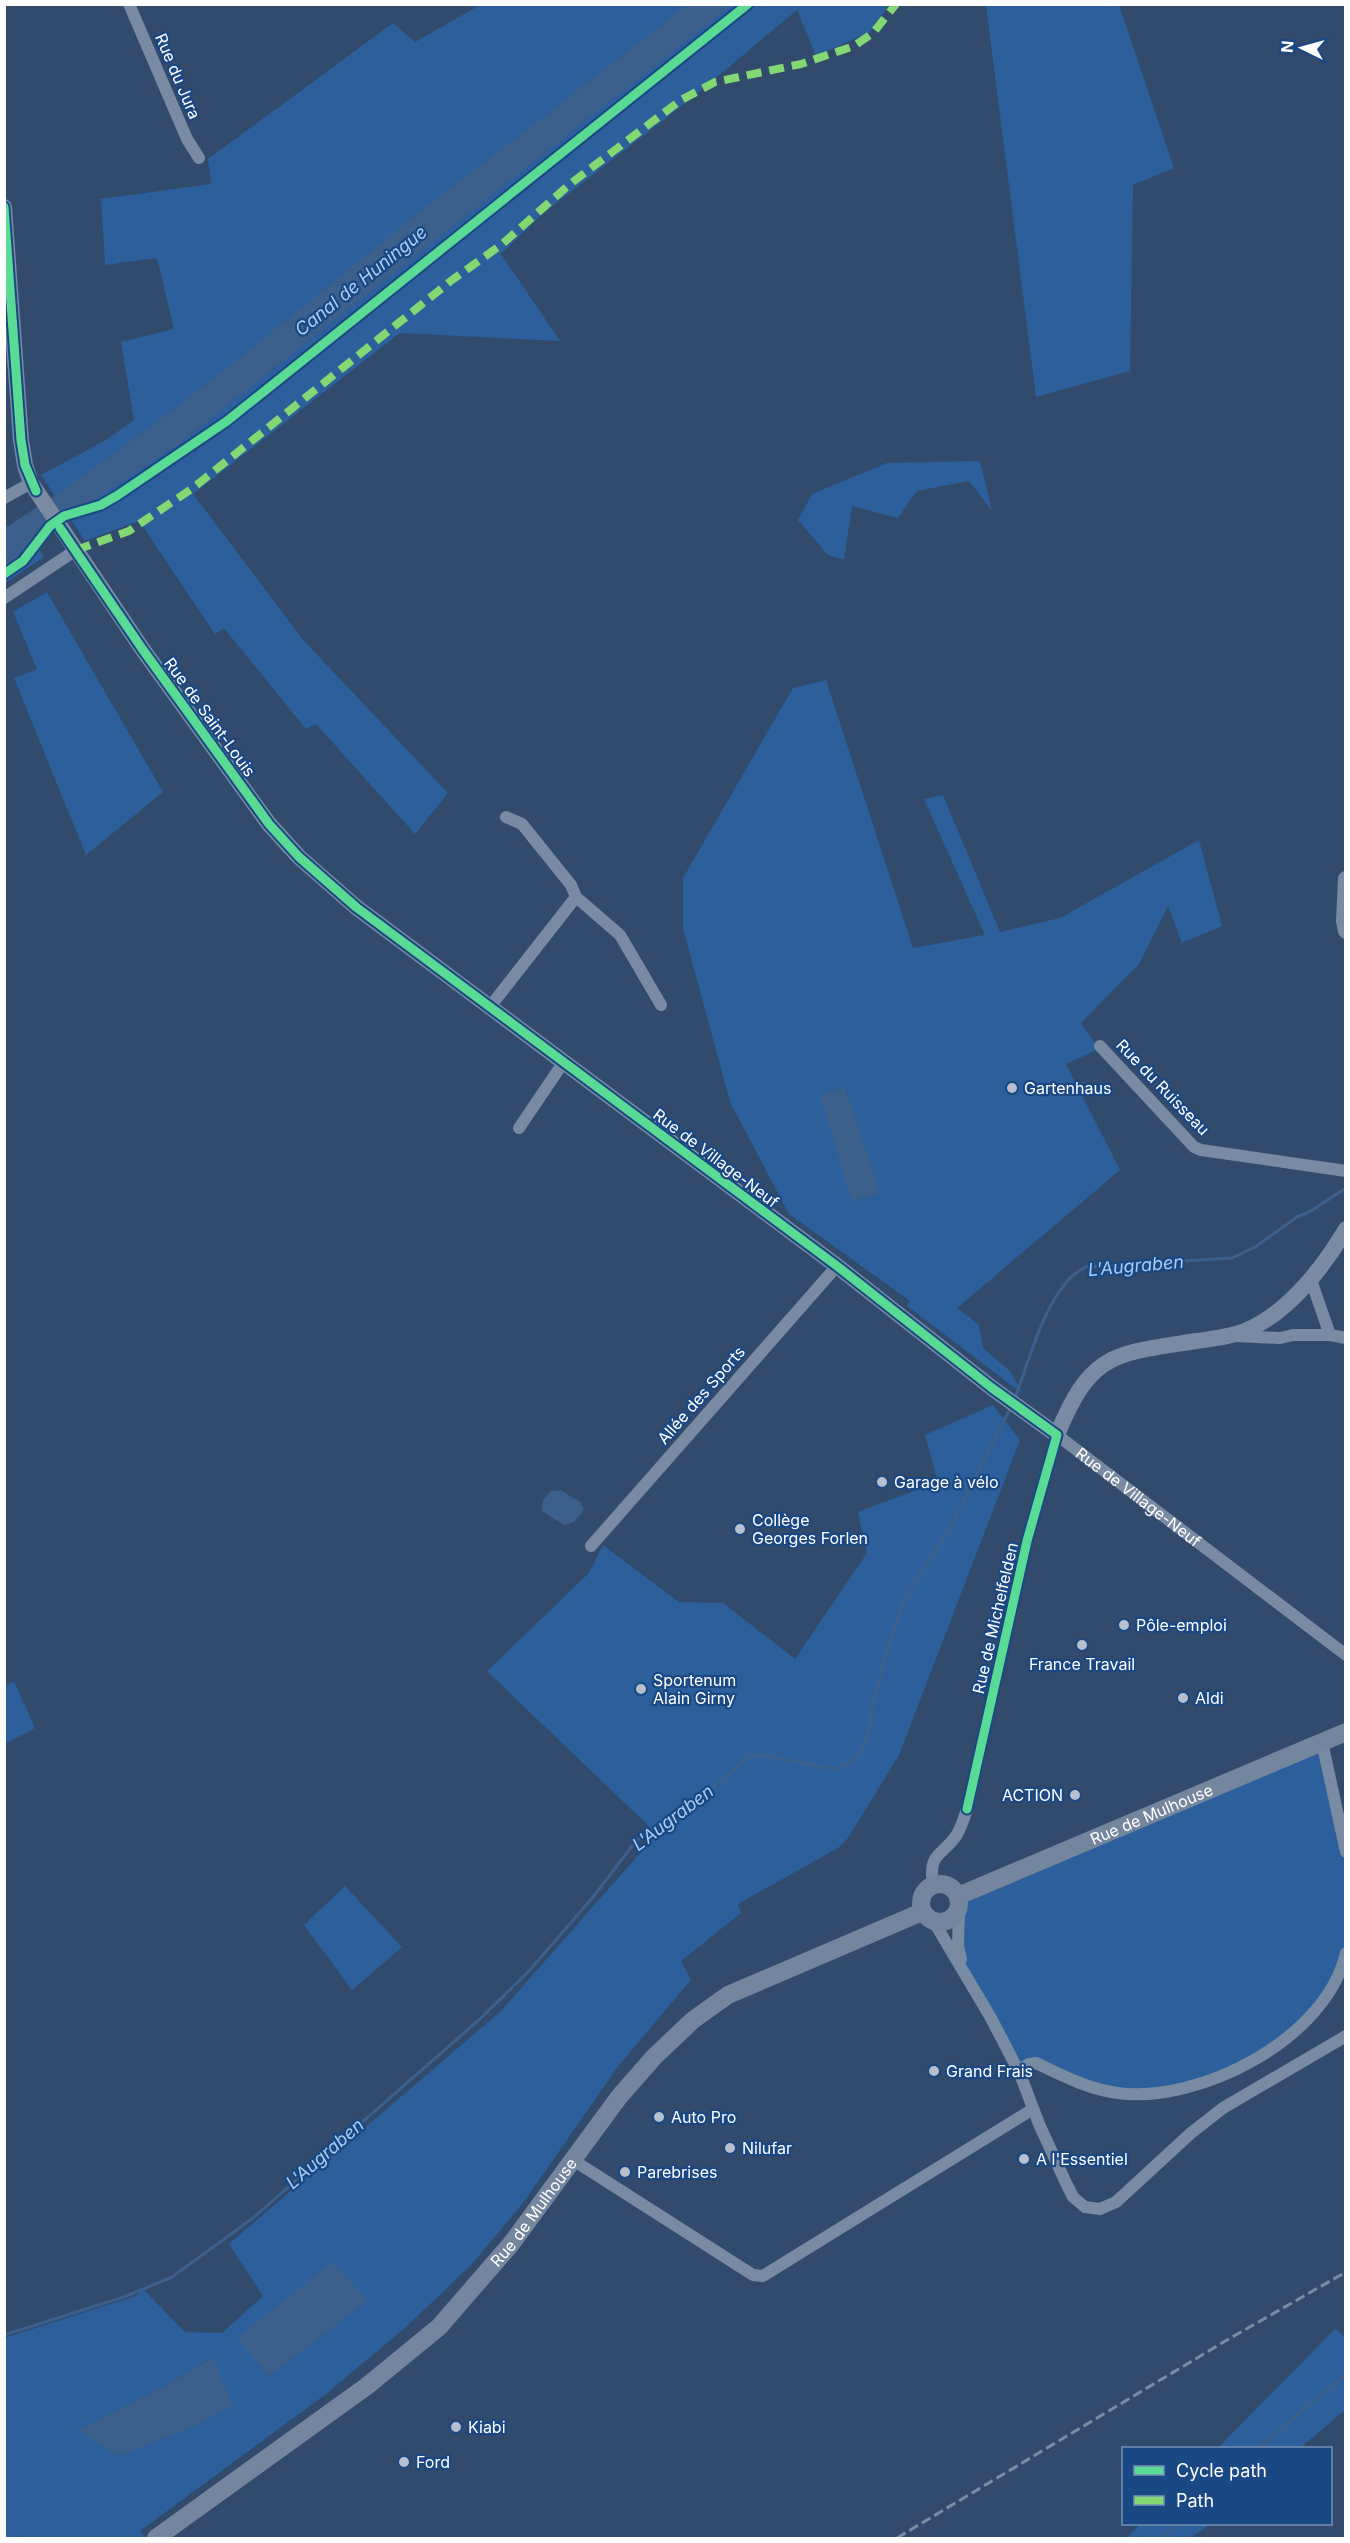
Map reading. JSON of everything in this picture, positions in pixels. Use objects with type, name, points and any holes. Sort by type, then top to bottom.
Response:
[{"type":"main road","name":"Rue de Mulhouse","points":[[958,1902],[1346,1732]]},
{"type":"main road","points":[[933,1885],[950,1886],[958,1902],[952,1919],[946,1922],[928,1917],[921,1896],[933,1885]]},
{"type":"main road","name":"Rue de Mulhouse","points":[[156,2538],[367,2385],[439,2327],[511,2244],[626,2089],[654,2057],[693,2020],[728,1995],[928,1917]]},
{"type":"street","name":"Rue du Jura","points":[[131,5],[187,139],[199,158]]},
{"type":"street","name":"Rue de Saint-Louis","points":[[4,207],[21,440],[25,465],[34,487],[143,650],[269,824],[299,857],[356,907]]},
{"type":"street","points":[[4,498],[34,487]]},
{"type":"street","points":[[4,598],[76,550]]},
{"type":"street","points":[[506,818],[522,824],[571,885],[576,897],[620,935],[661,1005]]},
{"type":"street","points":[[1346,879],[1344,921],[1346,931]]},
{"type":"street","points":[[489,1008],[576,897]]},
{"type":"street","name":"Rue de Village-Neuf","points":[[356,907],[837,1266],[999,1393],[1346,1655]]},
{"type":"street","name":"Rue du Ruisseau","points":[[1100,1046],[1194,1147],[1201,1150],[1346,1171]]},
{"type":"street","points":[[519,1128],[563,1063]]},
{"type":"street","name":"Rue de Michelfelden","points":[[933,1885],[932,1867],[937,1854],[956,1836],[968,1809],[1027,1540],[1057,1435],[1084,1381],[1111,1359],[1136,1351],[1232,1335],[1259,1324],[1311,1280],[1346,1229]]},
{"type":"street","name":"Allée des Sports","points":[[591,1546],[837,1266]]},
{"type":"street","points":[[1311,1280],[1330,1335]]},
{"type":"street","points":[[1259,1324],[1280,1338]]},
{"type":"street","points":[[1232,1335],[1280,1338],[1293,1335],[1330,1335],[1346,1338]]},
{"type":"street","points":[[1322,1742],[1346,1852]]},
{"type":"street","points":[[958,1902],[958,1946],[964,1972]]},
{"type":"street","points":[[928,1917],[964,1972],[1018,2070],[1073,2197],[1085,2207],[1100,2209],[1116,2202],[1191,2133],[1223,2108],[1346,2036]]},
{"type":"street","points":[[1018,2070],[1036,2063],[1091,2088],[1119,2093],[1150,2094],[1193,2087],[1252,2061],[1310,2017],[1333,1986],[1346,1953]]},
{"type":"street","points":[[573,2160],[753,2275],[763,2276],[1033,2109]]},
{"type":"shaded area","points":[[480,5],[889,5],[870,32],[816,56],[797,10],[693,97],[541,215],[501,254],[560,341],[400,333],[193,494],[304,641],[448,793],[415,834],[316,724],[306,729],[224,628],[215,634],[139,521],[85,541],[41,475],[106,440],[134,420],[121,342],[174,329],[157,258],[105,265],[101,199],[211,184],[208,159],[393,23],[415,42]]},
{"type":"shaded area","points":[[986,5],[1119,5],[1174,168],[1133,185],[1130,371],[1036,397]]},
{"type":"shaded area","points":[[980,461],[992,511],[969,481],[917,491],[898,518],[852,506],[844,560],[828,555],[798,520],[812,494],[887,463]]},
{"type":"shaded area","points":[[33,539],[44,557],[5,583],[5,569]]},
{"type":"shaded area","points":[[47,592],[163,792],[86,855],[14,678],[37,669],[13,612]]},
{"type":"shaded area","points":[[826,680],[913,948],[985,935],[924,799],[943,795],[1000,932],[1060,918],[1199,840],[1222,926],[1182,943],[1168,906],[1139,964],[1081,1023],[1099,1049],[1066,1064],[1120,1170],[957,1308],[979,1325],[983,1348],[1010,1371],[1023,1394],[907,1306],[910,1301],[789,1214],[730,1102],[683,928],[683,878],[793,688]]},
{"type":"shaded area","points":[[993,1405],[1020,1440],[899,1755],[848,1838],[838,1848],[738,1904],[741,1913],[681,1961],[691,1980],[619,2065],[523,2203],[471,2265],[406,2327],[326,2394],[140,2531],[147,2538],[5,2538],[4,2338],[136,2296],[143,2289],[185,2332],[222,2333],[263,2296],[229,2244],[500,2012],[657,1834],[487,1671],[589,1573],[603,1545],[679,1602],[723,1603],[795,1659],[867,1553],[858,1512],[938,1482],[925,1435]],"holes":[[[212,2358],[200,2424],[168,2384]]]},
{"type":"shaded area","points":[[14,1681],[35,1728],[5,1744],[5,1686]]},
{"type":"shaded area","points":[[1325,1749],[1345,1852],[1346,1953],[1333,1986],[1272,2048],[1193,2087],[1119,2093],[1036,2063],[1018,2070],[964,1972],[961,1920],[965,1903]]},
{"type":"shaded area","points":[[345,1886],[402,1947],[352,1990],[304,1925]]},
{"type":"shaded area","points":[[1335,2329],[1345,2337],[1345,2410],[1301,2447],[1219,2447]]},
{"type":"shaded area","points":[[1140,2525],[1209,2525],[1191,2538],[1126,2538]]},
{"type":"water","name":"Canal de Huningue","points":[[686,5],[731,5],[176,446],[88,503],[63,513],[38,531],[29,545],[5,569],[5,528],[108,458],[207,384],[436,199]]},
{"type":"water","points":[[845,1087],[880,1193],[852,1201],[820,1096]]},
{"type":"water","points":[[560,1490],[580,1502],[584,1510],[574,1522],[564,1525],[542,1511],[543,1500],[551,1491]]},
{"type":"water","points":[[332,2262],[368,2300],[269,2376],[237,2338]]},
{"type":"water","points":[[212,2358],[233,2404],[200,2424],[118,2456],[78,2430],[168,2384]]},
{"type":"waterway","name":"L'Augraben","points":[[1015,1398],[1051,1306],[1061,1289],[1073,1276],[1086,1267],[1232,1258],[1255,1247],[1297,1217],[1311,1211],[1346,1188]]},
{"type":"waterway","name":"L'Augraben","points":[[4,2335],[124,2297],[172,2277],[253,2218],[481,2018],[529,1971],[593,1897],[636,1841],[656,1827],[681,1816],[749,1756],[762,1755],[834,1769],[849,1763],[862,1751],[869,1733],[871,1713],[902,1603],[948,1532],[1010,1409]]},
{"type":"waterway","points":[[1259,2447],[1346,2374]]},
{"type":"waterway","points":[[1162,2538],[1176,2525]]},
{"type":"railway","points":[[897,2538],[1227,2340],[1346,2272]]},
{"type":"marked path","points":[[76,550],[129,531],[193,488],[452,280],[501,245],[570,184],[681,100],[715,82],[801,64],[854,46],[873,33],[896,4]]},
{"type":"cycle path","points":[[4,574],[23,561],[50,526],[64,516],[101,505],[227,421],[748,4]]},
{"type":"cycle path","points":[[4,207],[21,440],[25,465],[36,491]]},
{"type":"cycle path","points":[[60,528],[143,650],[269,824],[299,857],[356,907],[837,1266],[992,1388],[1057,1435],[1027,1541],[967,1809]]},
{"type":"place","name":"Gartenhaus","points":[[1012,1088]]},
{"type":"place","name":"Garage à vélo","points":[[882,1482]]},
{"type":"place","name":"Collège Georges Forlen","points":[[740,1529]]},
{"type":"place","name":"Pôle-emploi","points":[[1124,1625]]},
{"type":"place","name":"France Travail","points":[[1082,1645]]},
{"type":"place","name":"Sportenum Alain Girny","points":[[641,1689]]},
{"type":"place","name":"Aldi","points":[[1183,1698]]},
{"type":"place","name":"ACTION","points":[[1075,1795]]},
{"type":"place","name":"Grand Frais","points":[[934,2071]]},
{"type":"place","name":"Auto Pro","points":[[659,2117]]},
{"type":"place","name":"Nilufar","points":[[730,2148]]},
{"type":"place","name":"A l'Essentiel","points":[[1024,2159]]},
{"type":"place","name":"Parebrises","points":[[625,2172]]},
{"type":"place","name":"Kiabi","points":[[456,2427]]},
{"type":"place","name":"Ford","points":[[404,2462]]}]
